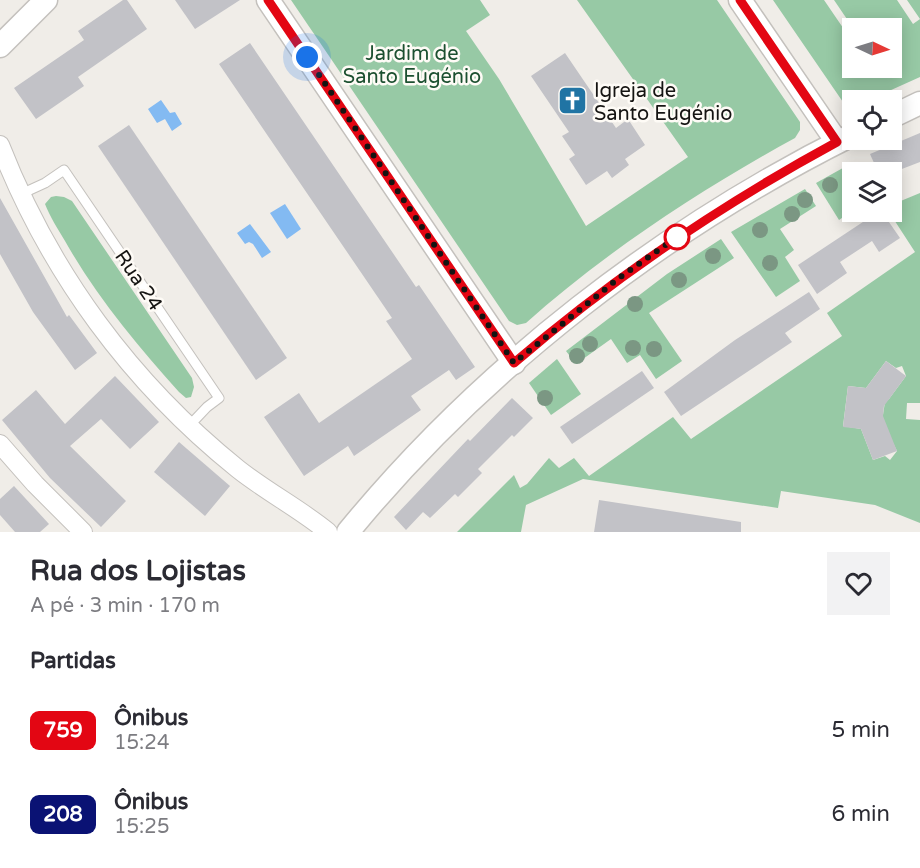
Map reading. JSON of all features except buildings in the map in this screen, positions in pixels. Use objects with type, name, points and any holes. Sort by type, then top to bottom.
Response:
[{"type":"street","points":[[0,46],[46,0]]},
{"type":"street","points":[[268,0],[514,363]]},
{"type":"street","points":[[740,0],[842,135]]},
{"type":"street","points":[[902,112],[920,103]]},
{"type":"street","points":[[348,532],[412,460],[454,418],[514,363],[593,298],[677,237],[750,191],[842,141]]},
{"type":"street","points":[[0,145],[47,246],[93,318],[147,384],[189,426],[240,470],[328,532]]},
{"type":"street","points":[[0,444],[35,484],[83,532]]},
{"type":"lane","name":"Rua 24","points":[[21,194],[45,183],[64,170],[219,398],[189,426]]},
{"type":"green space","name":"Jardim de Santo Eugénio","points":[[291,0],[480,0],[490,15],[466,31],[499,79],[586,226],[688,157],[577,0],[717,0],[800,122],[800,130],[795,138],[725,178],[655,223],[588,272],[526,323],[517,325],[509,321]]},
{"type":"green space","points":[[773,0],[824,0],[842,26],[842,78],[902,78],[902,18],[846,18],[834,0],[897,0],[913,24],[920,19],[920,77],[891,90],[842,90],[842,101]]},
{"type":"green space","points":[[907,0],[920,0],[920,19]]},
{"type":"green space","points":[[842,168],[842,218],[839,220],[816,183]]},
{"type":"green space","points":[[805,189],[816,206],[780,229],[794,250],[785,257],[800,281],[776,297],[731,232]]},
{"type":"green space","points":[[920,193],[920,403],[907,403],[906,419],[920,420],[920,523],[875,505],[781,491],[778,508],[583,479],[526,505],[521,532],[457,532],[514,475],[520,488],[527,484],[549,458],[559,468],[574,458],[589,476],[673,417],[691,439],[842,336],[827,313],[915,252],[896,222],[902,222],[902,200]],"holes":[[[886,361],[896,368],[902,366],[906,376],[885,402],[882,421],[897,451],[890,460],[885,456],[873,460],[861,429],[843,426],[848,386],[866,388]]]},
{"type":"green space","points":[[56,196],[72,201],[192,378],[194,387],[191,397],[186,398],[163,374],[118,320],[90,281],[45,204],[51,197]]},
{"type":"green space","points":[[721,239],[734,258],[649,313],[682,361],[656,379],[640,355],[627,363],[611,339],[576,364],[566,351],[667,274]]},
{"type":"green space","points":[[557,359],[581,394],[551,415],[529,383]]},
{"type":"water","points":[[161,100],[170,113],[175,112],[182,124],[172,131],[165,119],[157,123],[148,109]]},
{"type":"water","points":[[285,204],[301,229],[287,239],[270,213]]},
{"type":"water","points":[[250,224],[271,252],[262,258],[253,244],[249,242],[245,244],[237,233]]},
{"type":"bus line","name":"759","points":[[268,0],[514,363],[619,278],[677,237],[750,191],[837,142],[740,0]]},
{"type":"place","name":"Igreja de Santo Eugénio","points":[[573,101]]},
{"type":"route","points":[[307,57],[514,363],[619,278],[677,237]]}]
